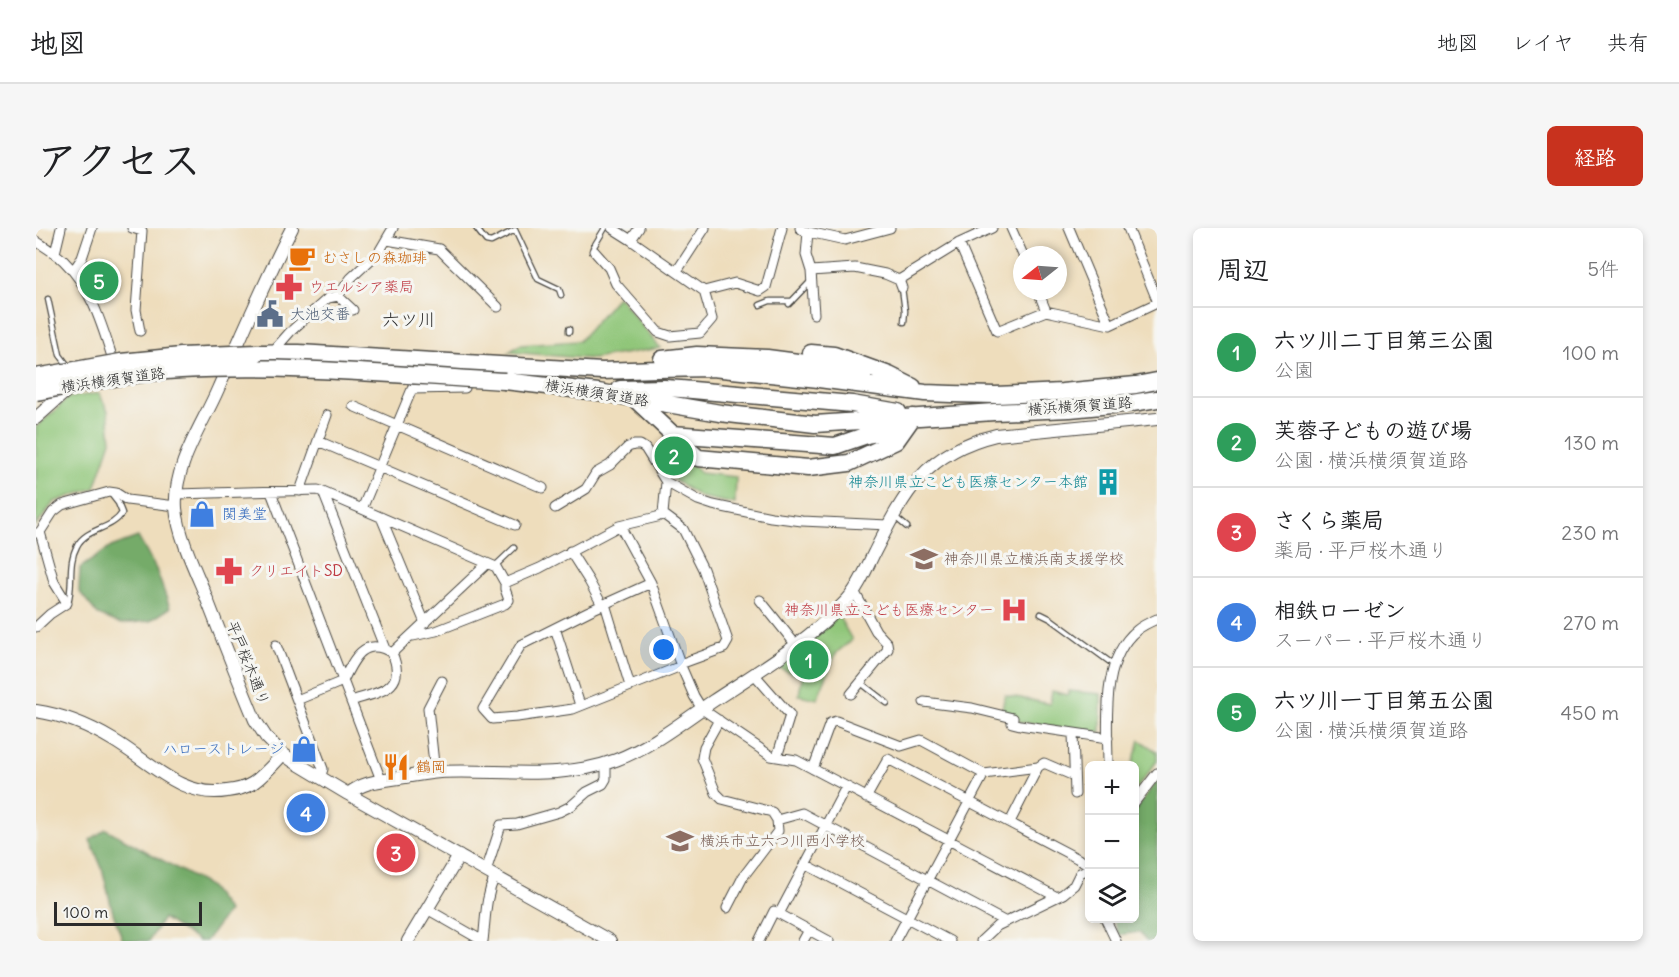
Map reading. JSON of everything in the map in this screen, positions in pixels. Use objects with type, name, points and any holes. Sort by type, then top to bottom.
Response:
[{"type":"highway","points":[[670,358],[706,345],[834,355],[889,375],[925,393]]},
{"type":"highway","name":"横浜横須賀道路","points":[[36,377],[121,362],[181,356],[299,353],[506,374],[645,405],[815,424],[906,423],[1157,399]]},
{"type":"highway","points":[[599,370],[630,361],[697,356],[767,358],[836,367],[899,391]]},
{"type":"highway","points":[[599,370],[682,362],[766,366],[863,378]]},
{"type":"highway","name":"横浜横須賀道路","points":[[36,392],[123,376],[179,370],[237,369],[506,374],[574,370],[712,368],[899,391],[996,395],[1136,385],[1157,381]]},
{"type":"highway","points":[[645,405],[681,389],[699,384],[874,395],[899,391]]},
{"type":"highway","points":[[681,389],[852,404],[906,423]]},
{"type":"highway","points":[[643,393],[837,411],[906,423],[896,441],[849,464],[808,468],[698,458],[645,405],[643,393]]},
{"type":"highway","points":[[645,405],[861,415]]},
{"type":"highway","points":[[645,405],[757,434],[831,438],[840,435],[867,435]]},
{"type":"highway","points":[[682,443],[835,446],[906,423]]},
{"type":"highway","points":[[682,443],[829,454],[844,452],[906,423]]},
{"type":"street","points":[[55,254],[61,228]]},
{"type":"street","points":[[73,271],[82,258],[92,228]]},
{"type":"street","points":[[132,228],[142,231],[136,310],[140,331]]},
{"type":"street","name":"平戸桜木通り","points":[[291,228],[177,482],[177,517],[187,551],[255,720],[266,737],[283,754],[320,778],[610,941]]},
{"type":"street","points":[[36,418],[78,379],[97,369],[219,358],[234,353],[275,349],[290,332],[328,298],[338,296],[351,278],[379,252],[393,228]]},
{"type":"street","points":[[594,251],[609,268],[616,284],[658,332],[670,336],[700,333],[712,319],[704,291],[612,228]]},
{"type":"street","points":[[631,240],[639,228]]},
{"type":"street","points":[[677,271],[705,228]]},
{"type":"street","points":[[704,291],[735,283],[760,291],[766,287],[782,228]]},
{"type":"street","points":[[814,314],[812,275],[806,255],[804,230],[845,240],[890,228]]},
{"type":"street","points":[[812,275],[855,268],[885,274],[900,284],[959,243],[992,228]]},
{"type":"street","points":[[1011,228],[1019,246]]},
{"type":"street","points":[[1068,228],[1110,325]]},
{"type":"street","points":[[959,243],[997,331],[1046,311],[1110,325],[1157,301],[1128,228]]},
{"type":"street","points":[[387,240],[439,249],[498,307]]},
{"type":"street","points":[[36,241],[55,254],[73,271],[84,287],[94,306],[115,366]]},
{"type":"street","points":[[338,296],[353,310]]},
{"type":"street","points":[[1042,300],[1046,311]]},
{"type":"street","points":[[362,509],[412,389],[465,388]]},
{"type":"street","points":[[353,406],[543,488]]},
{"type":"street","points":[[300,491],[327,415]]},
{"type":"street","points":[[348,794],[365,783],[435,773],[512,768],[563,772],[616,760],[657,740],[796,645],[830,616],[854,591],[891,520],[916,481],[942,457],[981,439],[1014,432],[1157,419]]},
{"type":"street","points":[[318,441],[515,525]]},
{"type":"street","points":[[555,508],[586,489],[596,473],[610,465],[628,447],[640,445],[645,448],[666,483],[698,500],[713,505],[802,521],[891,520]]},
{"type":"street","points":[[663,513],[666,483]]},
{"type":"street","points":[[36,627],[67,603],[54,582],[38,532],[53,512],[62,505],[109,492],[116,493],[127,500],[176,500],[318,490],[490,565],[500,572],[509,600],[505,604],[436,631],[410,637]]},
{"type":"street","points":[[271,492],[381,780]]},
{"type":"street","points":[[323,492],[398,671],[393,683],[386,689],[351,701]]},
{"type":"street","points":[[505,582],[540,568],[620,526],[657,517],[663,513]]},
{"type":"street","points":[[651,583],[521,645],[483,709],[492,719],[517,718],[573,709],[724,648],[728,641],[703,569],[683,529],[663,513]]},
{"type":"street","points":[[381,517],[425,623]]},
{"type":"street","points":[[620,526],[651,583],[680,665],[702,709],[771,756],[796,760],[1057,897]]},
{"type":"street","points":[[570,551],[603,604],[630,686]]},
{"type":"street","points":[[389,651],[410,637],[490,565]]},
{"type":"street","points":[[851,694],[888,649],[887,643],[876,631],[854,591]]},
{"type":"street","points":[[760,600],[796,645]]},
{"type":"street","points":[[1108,761],[1108,688],[1114,665],[1130,637],[1137,630],[1157,619]]},
{"type":"street","points":[[555,628],[580,705]]},
{"type":"street","points":[[276,645],[323,769],[320,778]]},
{"type":"street","points":[[297,700],[343,681],[354,658],[368,648],[376,647],[389,651]]},
{"type":"street","points":[[754,674],[790,716],[777,757]]},
{"type":"street","points":[[435,773],[428,708],[442,681]]},
{"type":"street","points":[[924,702],[972,708],[1013,718],[1012,723],[1020,725],[1108,738]]},
{"type":"street","points":[[36,711],[75,721],[95,730],[180,784],[205,792],[219,793],[245,787],[264,774],[283,754]]},
{"type":"street","points":[[719,720],[704,747],[702,758],[716,794],[722,799],[772,812],[777,820],[778,831],[743,877],[727,908]]},
{"type":"street","points":[[813,769],[830,723],[836,720],[901,746],[921,740],[984,774],[1038,767],[1044,764],[1074,776]]},
{"type":"street","points":[[1073,733],[1075,794]]},
{"type":"street","points":[[866,798],[888,759],[1085,864]]},
{"type":"street","points":[[427,909],[483,941],[484,913],[490,887],[490,873],[501,825],[517,824],[560,812],[571,806],[587,792],[603,784],[606,779],[606,763]]},
{"type":"street","points":[[1010,822],[1038,767]]},
{"type":"street","points":[[1139,796],[1157,773]]},
{"type":"street","points":[[895,941],[984,774]]},
{"type":"street","points":[[779,914],[846,787]]},
{"type":"street","points":[[777,820],[802,813],[1006,922]]},
{"type":"street","points":[[408,941],[459,856]]},
{"type":"street","points":[[805,864],[950,941]]},
{"type":"street","points":[[981,941],[998,926],[1064,894],[1074,885],[1080,873],[1085,869]]},
{"type":"street","points":[[759,941],[774,912],[829,941]]},
{"type":"street","points":[[1107,923],[1116,941]]},
{"type":"street","points":[[803,941],[809,930]]},
{"type":"lane","points":[[476,228],[486,241],[491,242],[515,230],[538,279],[560,289],[561,295]]},
{"type":"lane","points":[[594,251],[593,248],[605,228]]},
{"type":"lane","points":[[760,305],[770,301],[790,302],[812,275]]},
{"type":"lane","points":[[900,284],[905,311],[903,322]]},
{"type":"lane","points":[[48,299],[60,355],[78,379]]},
{"type":"lane","points":[[67,603],[71,592],[72,558],[76,546],[83,537],[119,519],[122,513],[118,503],[109,492]]},
{"type":"lane","points":[[891,520],[907,527]]},
{"type":"lane","points":[[490,565],[514,548]]},
{"type":"lane","points":[[1041,614],[1114,665]]},
{"type":"lane","points":[[860,683],[887,703]]},
{"type":"green space","points":[[88,260],[114,262],[112,290],[94,294],[81,273],[82,266]]},
{"type":"green space","points":[[618,296],[660,348],[593,359],[509,352],[520,345],[579,341]]},
{"type":"green space","points":[[99,393],[108,411],[111,441],[95,488],[54,502],[36,526],[36,427],[67,398]]},
{"type":"green space","points":[[664,438],[700,473],[736,477],[735,504],[700,497],[671,478]]},
{"type":"green space","points":[[138,537],[156,569],[170,608],[150,621],[121,624],[98,615],[79,591],[80,568],[111,547]]},
{"type":"green space","points":[[838,615],[852,640],[836,653],[817,699],[799,695],[802,677],[777,667]]},
{"type":"green space","points":[[1052,691],[1068,695],[1069,691],[1101,694],[1101,732],[1021,722],[1015,717],[1001,713],[1005,695],[1050,704]]},
{"type":"green space","points":[[1140,740],[1157,752],[1157,761],[1139,786],[1139,761],[1133,761]]},
{"type":"green space","points":[[1157,780],[1157,941],[1146,941],[1140,932],[1119,935],[1114,923],[1139,923],[1139,805]]},
{"type":"green space","points":[[106,829],[209,886],[228,911],[206,941],[198,941],[163,918],[149,941],[123,941],[113,913],[102,868],[90,840]]},
{"type":"place","name":"むさしの森珈琲","points":[[302,258]]},
{"type":"place","name":"六ツ川一丁目第五公園","points":[[99,281]]},
{"type":"place","name":"ウエルシア薬局","points":[[289,287]]},
{"type":"place","name":"大池交番","points":[[270,314]]},
{"type":"place","name":"芙蓉子どもの遊び場","points":[[674,456]]},
{"type":"place","name":"神奈川県立こども医療センター本館","points":[[1108,482]]},
{"type":"place","name":"関美堂","points":[[202,514]]},
{"type":"place","name":"神奈川県立横浜南支援学校","points":[[924,559]]},
{"type":"place","name":"クリエイトSD","points":[[229,571]]},
{"type":"place","name":"神奈川県立こども医療センター","points":[[1014,610]]},
{"type":"place","name":"六ツ川二丁目第三公園","points":[[809,660]]},
{"type":"place","name":"ハローストレージ","points":[[304,749]]},
{"type":"place","name":"鶴岡","points":[[396,767]]},
{"type":"place","name":"相鉄ローゼン","points":[[306,813]]},
{"type":"place","name":"横浜市立六つ川西小学校","points":[[680,841]]},
{"type":"place","name":"さくら薬局","points":[[396,853]]},
{"type":"district","name":"六ツ川","points":[[409,320]]}]
